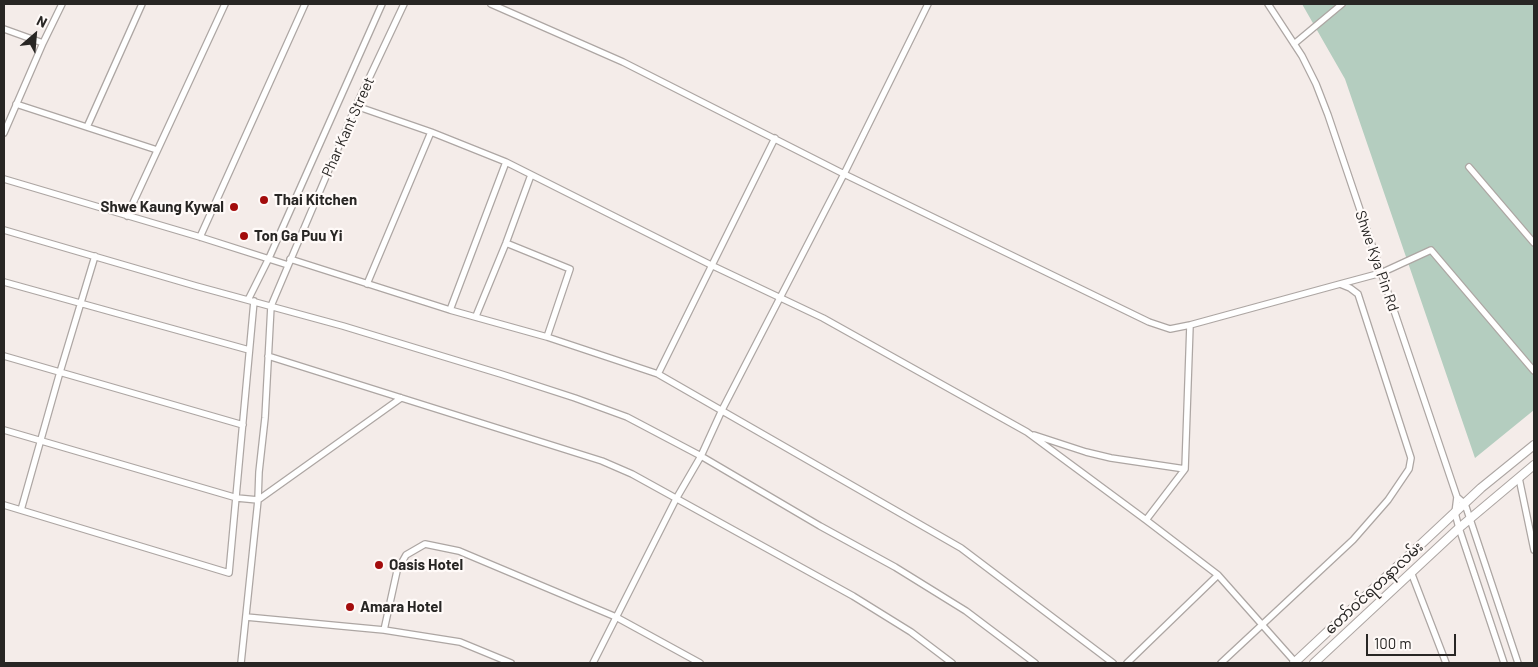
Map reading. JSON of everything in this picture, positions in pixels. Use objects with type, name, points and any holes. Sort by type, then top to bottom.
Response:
[{"type":"main road","name":"တော်ဝင်ရတနာလမ်း","points":[[1295,663],[1481,488],[1534,445]]},
{"type":"main road","name":"တော်ဝင်ရတနာလမ်း","points":[[1314,663],[1459,528],[1534,465]]},
{"type":"street","points":[[4,134],[62,4]]},
{"type":"street","points":[[87,127],[142,4]]},
{"type":"street","points":[[127,216],[225,4]]},
{"type":"street","points":[[200,237],[305,4]]},
{"type":"street","points":[[4,505],[229,572],[243,425],[251,300],[382,4]]},
{"type":"street","name":"Phar Kant Street","points":[[241,663],[258,500],[271,306],[356,106],[404,4]]},
{"type":"street","points":[[491,4],[623,62],[844,174],[1149,322],[1170,328],[1190,325],[1381,273],[1431,250],[1534,371]]},
{"type":"street","points":[[593,663],[676,499],[701,456],[722,410],[844,174],[928,4]]},
{"type":"street","name":"Shwe Kya Pin Rd","points":[[1268,4],[1313,77],[1325,107],[1457,497],[1455,513],[1459,528],[1504,663]]},
{"type":"street","points":[[1294,44],[1342,4]]},
{"type":"street","points":[[4,29],[43,43]]},
{"type":"street","points":[[16,104],[157,150]]},
{"type":"street","points":[[356,106],[431,132],[506,162],[711,265],[823,318],[1027,432],[1218,575],[1295,663]]},
{"type":"street","points":[[367,284],[431,132]]},
{"type":"street","points":[[658,374],[775,138]]},
{"type":"street","points":[[450,310],[506,162]]},
{"type":"street","points":[[1470,167],[1534,243]]},
{"type":"street","points":[[476,316],[531,175]]},
{"type":"street","points":[[4,178],[288,265]]},
{"type":"street","points":[[4,230],[196,286],[343,326],[575,398],[626,417],[701,456],[820,526],[896,567],[966,611],[1035,663]]},
{"type":"street","points":[[506,243],[570,269],[547,337]]},
{"type":"street","points":[[21,510],[80,304],[96,256]]},
{"type":"street","points":[[290,258],[450,310],[547,337],[658,374],[961,548],[1113,663]]},
{"type":"street","points":[[4,282],[249,350]]},
{"type":"street","points":[[1221,663],[1353,540],[1388,500],[1409,469],[1412,458],[1358,294],[1340,284]]},
{"type":"street","points":[[1146,520],[1185,469],[1190,325]]},
{"type":"street","points":[[4,356],[243,425]]},
{"type":"street","points":[[268,356],[602,461],[632,474],[853,596],[911,632],[952,663]]},
{"type":"street","points":[[4,430],[237,498],[258,500],[401,398]]},
{"type":"street","points":[[1027,432],[1103,456],[1131,462],[1185,469]]},
{"type":"street","points":[[1519,478],[1534,550]]},
{"type":"street","points":[[1457,497],[1465,504],[1518,663]]},
{"type":"street","points":[[384,630],[397,571],[406,555],[425,544],[458,551],[616,616],[700,663]]},
{"type":"street","points":[[1411,572],[1446,663]]},
{"type":"street","points":[[1127,663],[1218,575]]},
{"type":"street","points":[[246,618],[384,630],[460,642],[512,663]]},
{"type":"green space","points":[[1302,4],[1534,4],[1534,410],[1475,458],[1345,79]]},
{"type":"place","name":"Thai Kitchen","points":[[264,200]]},
{"type":"place","name":"Shwe Kaung Kywal","points":[[234,207]]},
{"type":"place","name":"Ton Ga Puu Yi","points":[[244,236]]},
{"type":"place","name":"Oasis Hotel","points":[[379,565]]},
{"type":"place","name":"Amara Hotel","points":[[350,607]]}]
